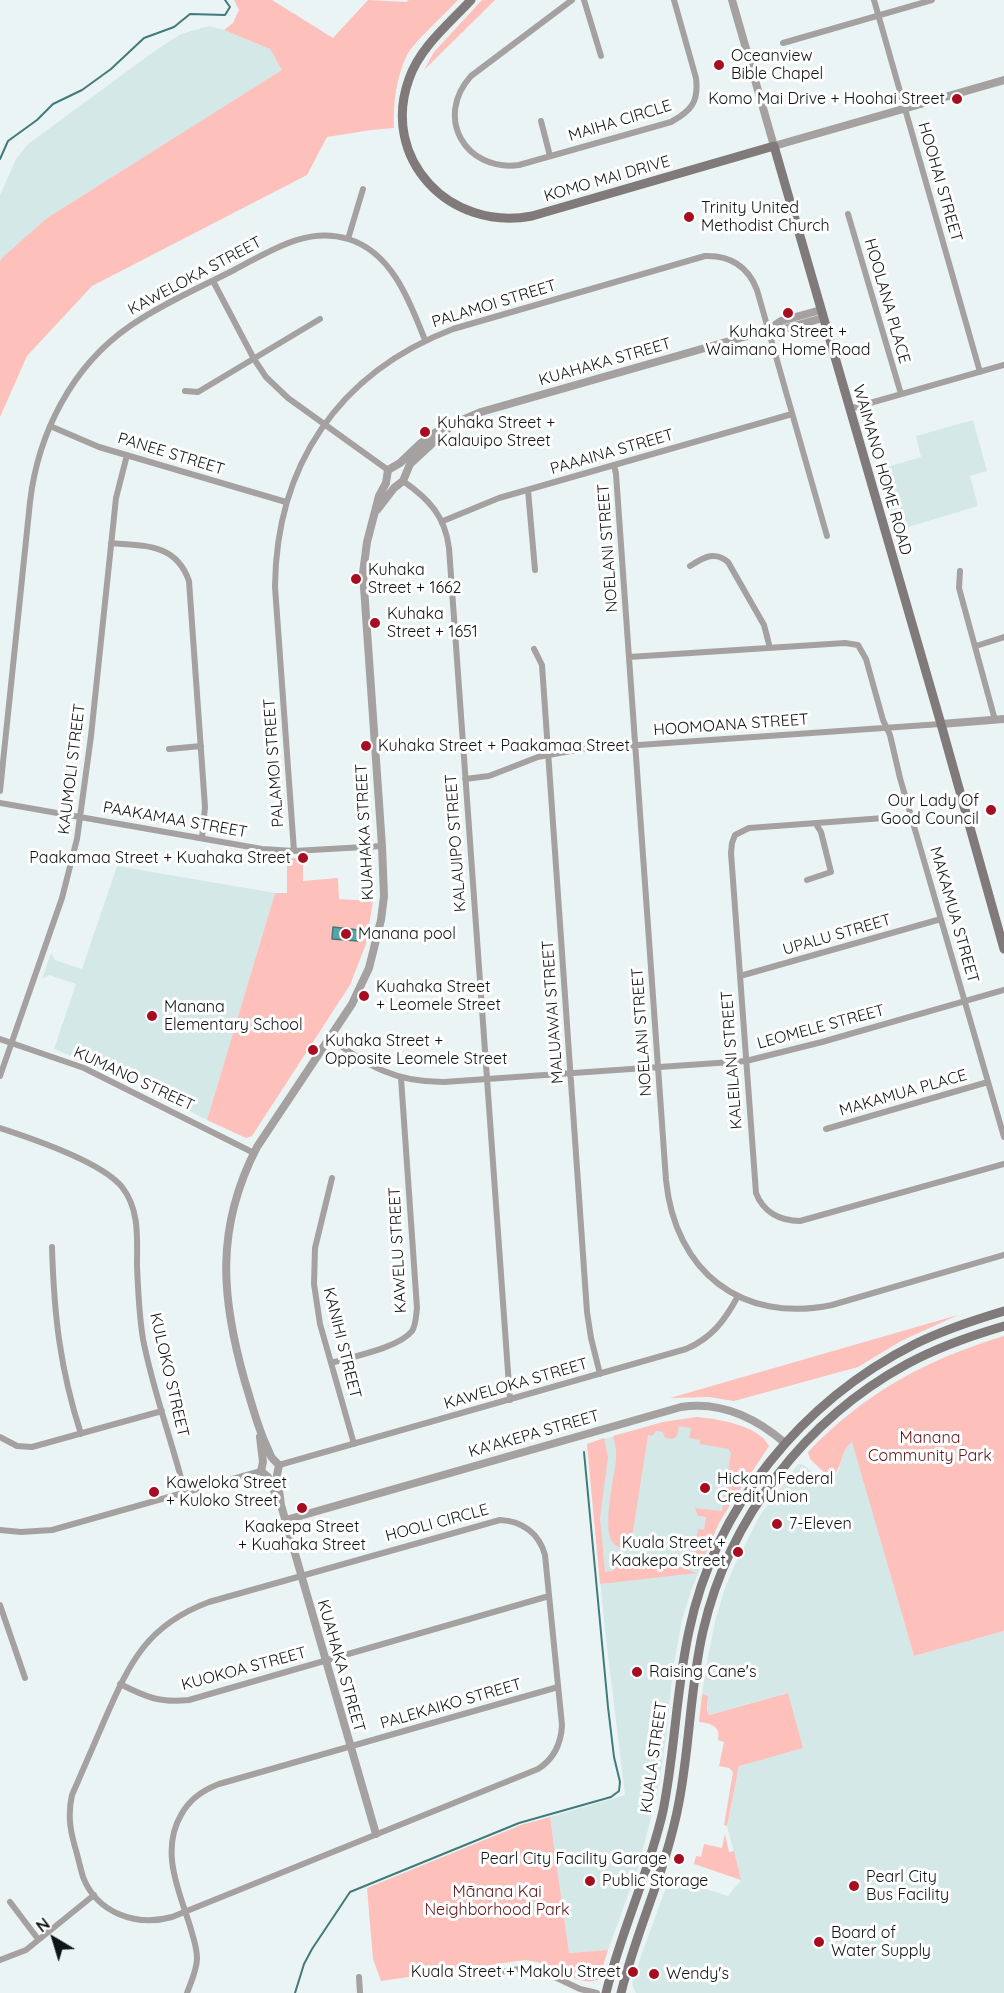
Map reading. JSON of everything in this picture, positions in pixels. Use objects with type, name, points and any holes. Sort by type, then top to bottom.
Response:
[{"type":"main road","name":"KOMO MAI DRIVE","points":[[471,0],[420,57],[408,80],[403,111],[407,145],[418,169],[437,192],[463,209],[496,218],[513,219],[532,216],[774,146]]},
{"type":"main road","name":"WAIMANO HOME ROAD","points":[[774,146],[1002,932],[1004,949]]},
{"type":"main road","name":"KUALA STREET","points":[[606,1993],[619,1946],[650,1858],[667,1790],[689,1631],[708,1570],[741,1503],[766,1466],[822,1406],[878,1365],[936,1334],[1004,1311]]},
{"type":"main road","points":[[621,1993],[632,1954],[664,1863],[679,1803],[699,1649],[708,1613],[721,1576],[744,1526],[776,1476],[843,1407],[886,1376],[945,1346],[1004,1326]]},
{"type":"main road","points":[[786,1443],[797,1452]]},
{"type":"main road","points":[[708,1570],[721,1576]]},
{"type":"main road","points":[[650,1858],[664,1863]]},
{"type":"street","name":"MAIHA CIRCLE","points":[[573,0],[471,76],[461,89],[455,116],[459,133],[467,147],[483,160],[501,166],[510,166],[671,122],[688,110],[696,97],[696,78],[674,0]]},
{"type":"street","points":[[584,0],[601,56]]},
{"type":"street","name":"WAIMANO HOME ROAD","points":[[732,0],[774,146]]},
{"type":"street","name":"HOOHAI STREET","points":[[874,0],[980,372]]},
{"type":"street","points":[[783,42],[932,0]]},
{"type":"street","name":"KOMO MAI DRIVE","points":[[774,146],[1004,80]]},
{"type":"street","name":"MAIHA CIRCLE","points":[[541,121],[550,156]]},
{"type":"street","points":[[348,238],[363,189]]},
{"type":"street","name":"HOOLANA PLACE","points":[[848,214],[901,394]]},
{"type":"street","name":"KAWELOKA STREET","points":[[0,791],[31,492],[39,454],[60,405],[91,361],[117,335],[146,316],[297,239],[324,236],[348,238],[374,253],[393,273],[402,287],[425,340]]},
{"type":"street","name":"PALAMOI STREET","points":[[294,851],[275,587],[278,539],[286,502],[300,465],[325,424],[341,404],[364,380],[425,340],[460,327],[674,265],[713,256],[732,260],[750,276],[757,290],[827,536]]},
{"type":"street","points":[[213,281],[254,359],[277,388],[390,471]]},
{"type":"street","name":"KUAHAKA STREET","points":[[272,1459],[260,1433],[231,1331],[226,1284],[227,1245],[232,1215],[254,1152],[361,986],[376,947],[384,896],[363,573],[367,542],[379,496],[390,471],[428,437],[481,412],[768,330],[781,321],[822,314]]},
{"type":"street","points":[[185,391],[198,392],[320,320]]},
{"type":"street","points":[[849,409],[1004,365]]},
{"type":"street","name":"PAAAINA STREET","points":[[443,521],[474,507],[528,490],[792,414]]},
{"type":"street","name":"KUAHAKA STREET","points":[[375,512],[402,480],[410,464],[452,425]]},
{"type":"street","name":"PANEE STREET","points":[[50,426],[83,442],[286,502]]},
{"type":"street","name":"KAUMOLI STREET","points":[[0,1076],[62,898],[75,849],[81,817],[116,498],[128,455]]},
{"type":"street","name":"NOELANI STREET","points":[[614,465],[667,1188],[673,1221],[680,1238],[694,1260],[710,1277],[738,1296],[772,1307],[800,1309],[817,1308],[1004,1255]]},
{"type":"street","points":[[401,468],[402,480],[390,483],[390,471],[401,468]]},
{"type":"street","name":"KALAUIPO STREET","points":[[402,480],[429,501],[443,521],[449,548],[510,1400]]},
{"type":"street","points":[[528,490],[535,570]]},
{"type":"street","points":[[111,543],[160,549],[179,562],[187,574],[190,589],[205,807],[202,838]]},
{"type":"street","points":[[690,566],[705,556],[712,555],[719,556],[728,562],[764,625],[770,648]]},
{"type":"street","points":[[960,570],[959,588],[1000,720]]},
{"type":"street","points":[[976,646],[1004,637]]},
{"type":"street","name":"MAKAMUA STREET","points":[[629,657],[845,643],[858,645],[866,659],[1004,1137]]},
{"type":"street","name":"MALUAWAI STREET","points":[[534,649],[542,665],[588,1319],[600,1374]]},
{"type":"street","name":"HOOMOANA STREET","points":[[465,779],[498,774],[519,764],[548,755],[581,749],[1000,720]]},
{"type":"street","points":[[169,749],[201,746]]},
{"type":"street","name":"PAAKAMAA STREET","points":[[0,803],[262,849],[294,851],[382,846]]},
{"type":"street","name":"KALEILANI STREET","points":[[911,816],[749,828],[735,835],[731,853],[755,1187],[762,1204],[782,1219],[810,1220],[1004,1164]]},
{"type":"street","points":[[807,880],[831,872],[821,831],[816,824]]},
{"type":"street","name":"UPALU STREET","points":[[740,976],[941,919]]},
{"type":"street","name":"LEOMELE STREET","points":[[329,1038],[374,1067],[401,1078],[430,1082],[746,1061],[822,1042],[1004,990]]},
{"type":"street","name":"KUMANO STREET","points":[[0,1039],[84,1068],[254,1152]]},
{"type":"street","name":"KAWELU STREET","points":[[331,1363],[401,1340],[412,1332],[415,1322],[417,1308],[401,1078]]},
{"type":"street","name":"MAKAMUA PLACE","points":[[826,1129],[988,1082]]},
{"type":"street","name":"KULOKO STREET","points":[[0,1128],[46,1144],[97,1168],[115,1179],[128,1196],[136,1220],[138,1297],[143,1337],[185,1492]]},
{"type":"street","name":"KANIHI STREET","points":[[332,1178],[319,1229],[313,1270],[317,1312],[354,1444]]},
{"type":"street","points":[[52,1247],[58,1343],[81,1434]]},
{"type":"street","name":"KAWELOKA STREET","points":[[279,1466],[697,1344],[720,1325],[738,1296]]},
{"type":"street","name":"KA'AKEPA STREET","points":[[286,1520],[681,1407],[713,1406],[729,1411],[761,1425],[786,1443]]},
{"type":"street","points":[[0,1437],[17,1446],[32,1447],[162,1411]]},
{"type":"street","name":"KUAHAKA STREET","points":[[260,1433],[263,1462]]},
{"type":"street","points":[[272,1459],[279,1466],[277,1475],[268,1477],[261,1471],[263,1462],[272,1459]]},
{"type":"street","points":[[0,1530],[21,1532],[52,1530],[261,1471]]},
{"type":"street","name":"KUAHAKA STREET","points":[[277,1475],[281,1505]]},
{"type":"street","name":"KUAHAKA STREET","points":[[268,1477],[286,1520],[376,1834]]},
{"type":"street","name":"HOOLI CIRCLE","points":[[504,1520],[524,1526],[540,1542],[545,1555],[549,1596],[561,1735],[553,1756],[543,1766],[162,1919],[134,1919],[110,1910],[94,1895],[83,1877],[71,1835],[70,1807],[75,1789],[132,1661],[145,1644],[179,1616],[209,1602],[491,1521],[504,1520]]},
{"type":"street","name":"KUOKOA STREET","points":[[120,1684],[153,1699],[169,1702],[189,1700],[549,1596]]},
{"type":"street","points":[[0,1605],[25,1678]]},
{"type":"street","name":"PALEKAIKO STREET","points":[[187,1993],[197,1957],[173,1869],[171,1848],[176,1826],[190,1803],[205,1791],[219,1784],[558,1687]]},
{"type":"street","points":[[0,1960],[21,1952],[39,1940],[94,1895]]},
{"type":"street","points":[[10,1902],[39,1940]]},
{"type":"street","points":[[482,1975],[533,1969],[550,1974],[580,1989],[597,1993]]},
{"type":"street","points":[[359,1977],[360,1993]]},
{"type":"shaded area","points":[[209,26],[270,49],[283,70],[47,218],[0,261],[0,195],[16,159],[28,144],[156,50],[181,34]]},
{"type":"shaded area","points":[[973,420],[987,471],[970,476],[978,506],[895,531],[877,470],[921,457],[916,436]]},
{"type":"shaded area","name":"Manana Elementary School","points":[[117,866],[275,893],[207,1120],[125,1078],[54,1049],[76,984],[49,975],[42,979],[51,953],[55,960],[82,969]]},
{"type":"shaded area","points":[[697,1417],[741,1426],[763,1438],[769,1446],[719,1523],[691,1591],[682,1620],[673,1669],[666,1738],[657,1794],[639,1865],[608,1950],[569,1953],[550,1817],[625,1795],[605,1630],[587,1444],[663,1422]]},
{"type":"shaded area","points":[[852,1441],[914,1656],[1004,1631],[1004,1993],[636,1993],[632,1985],[668,1882],[678,1880],[728,1896],[741,1880],[727,1826],[739,1766],[787,1693],[708,1715],[708,1696],[702,1694],[715,1621],[725,1588],[759,1517],[798,1464],[804,1465],[826,1485],[838,1472],[845,1449]]},
{"type":"green space","points":[[234,0],[272,0],[333,38],[368,0],[406,2],[409,0],[458,0],[423,35],[407,55],[396,91],[394,128],[327,137],[307,175],[92,286],[27,356],[0,417],[0,261],[47,218],[282,70],[270,49],[224,30],[233,23],[239,10]]},
{"type":"green space","points":[[482,0],[495,0],[424,70],[434,52]]},
{"type":"green space","points":[[282,858],[308,858],[303,864],[303,881],[338,878],[339,899],[373,901],[366,944],[350,985],[252,1136],[246,1138],[207,1120],[275,893],[287,893],[287,865]]},
{"type":"green space","points":[[958,1315],[901,1341],[858,1367],[734,1401],[709,1397],[670,1398]]},
{"type":"green space","name":"Manana Community Park","points":[[1004,1336],[1004,1631],[914,1656],[852,1442],[845,1450],[831,1479],[810,1459],[808,1452],[852,1412],[898,1380],[948,1356]]},
{"type":"green space","points":[[697,1417],[716,1419],[747,1428],[764,1439],[769,1446],[719,1523],[701,1563],[693,1556],[698,1529],[704,1530],[706,1517],[698,1516],[695,1508],[722,1511],[731,1452],[729,1449],[700,1444],[700,1440],[689,1438],[691,1428],[679,1426],[677,1436],[673,1439],[665,1438],[663,1432],[656,1431],[652,1436],[648,1435],[631,1544],[636,1545],[637,1548],[625,1549],[616,1546],[610,1537],[608,1516],[616,1457],[613,1436],[663,1422]]},
{"type":"green space","points":[[604,1438],[608,1457],[600,1518],[605,1572],[613,1571],[616,1563],[627,1557],[673,1563],[697,1573],[600,1584],[587,1444]]},
{"type":"green space","points":[[788,1693],[803,1748],[739,1766],[727,1826],[724,1825],[733,1772],[729,1768],[719,1766],[724,1742],[718,1740],[716,1729],[707,1723],[699,1722],[702,1694],[708,1696],[709,1715]]},
{"type":"green space","name":"Mānana Kai Neighborhood Park","points":[[550,1817],[569,1953],[608,1950],[599,1979],[579,1980],[544,1964],[525,1960],[381,1981],[373,1959],[367,1888],[521,1825]]},
{"type":"green space","points":[[725,1834],[729,1852],[734,1851],[741,1880],[694,1864],[696,1856],[701,1857],[704,1844],[722,1848]]},
{"type":"water","name":"Manana pool","points":[[333,927],[359,930],[358,941],[332,939]]},
{"type":"waterway","points":[[0,159],[8,141],[37,120],[53,104],[82,90],[111,69],[144,38],[174,27],[190,14],[225,15],[230,7],[225,0]]},
{"type":"waterway","points":[[295,1993],[304,1964],[312,1949],[350,1892],[519,1823],[611,1797],[619,1791],[620,1782],[614,1757],[608,1707],[584,1452]]},
{"type":"place","name":"Oceanview Bible Chapel","points":[[719,65]]},
{"type":"place","name":"Komo Mai Drive + Hoohai Street","points":[[957,99]]},
{"type":"place","name":"Trinity United Methodist Church","points":[[689,217]]},
{"type":"place","name":"Kuhaka Street + Waimano Home Road","points":[[788,313]]},
{"type":"place","name":"Kuhaka Street + Kalauipo Street","points":[[425,432]]},
{"type":"place","name":"Kuhaka Street + 1662","points":[[356,579]]},
{"type":"place","name":"Kuhaka Street + 1651","points":[[375,623]]},
{"type":"place","name":"Kuhaka Street + Paakamaa Street","points":[[366,746]]},
{"type":"place","name":"Our Lady Of Good Council","points":[[991,810]]},
{"type":"place","name":"Paakamaa Street + Kuahaka Street","points":[[303,858]]},
{"type":"place","name":"Manana pool","points":[[346,934]]},
{"type":"place","name":"Kuahaka Street + Leomele Street","points":[[364,996]]},
{"type":"place","name":"Manana Elementary School","points":[[152,1016]]},
{"type":"place","name":"Kuhaka Street + Opposite Leomele Street","points":[[313,1050]]},
{"type":"place","name":"Hickam Federal Credit Union","points":[[705,1488]]},
{"type":"place","name":"Kaweloka Street + Kuloko Street","points":[[154,1492]]},
{"type":"place","name":"Kaakepa Street + Kuahaka Street","points":[[302,1508]]},
{"type":"place","name":"7-Eleven","points":[[777,1524]]},
{"type":"place","name":"Kuala Street + Kaakepa Street","points":[[738,1552]]},
{"type":"place","name":"Raising Cane's","points":[[637,1672]]},
{"type":"place","name":"Pearl City Facility Garage","points":[[679,1859]]},
{"type":"place","name":"Public Storage","points":[[590,1881]]},
{"type":"place","name":"Pearl City Bus Facility","points":[[854,1886]]},
{"type":"place","name":"Board of Water Supply","points":[[819,1942]]},
{"type":"place","name":"Kuala Street + Makolu Street","points":[[633,1972]]},
{"type":"place","name":"Wendy's","points":[[654,1974]]}]
